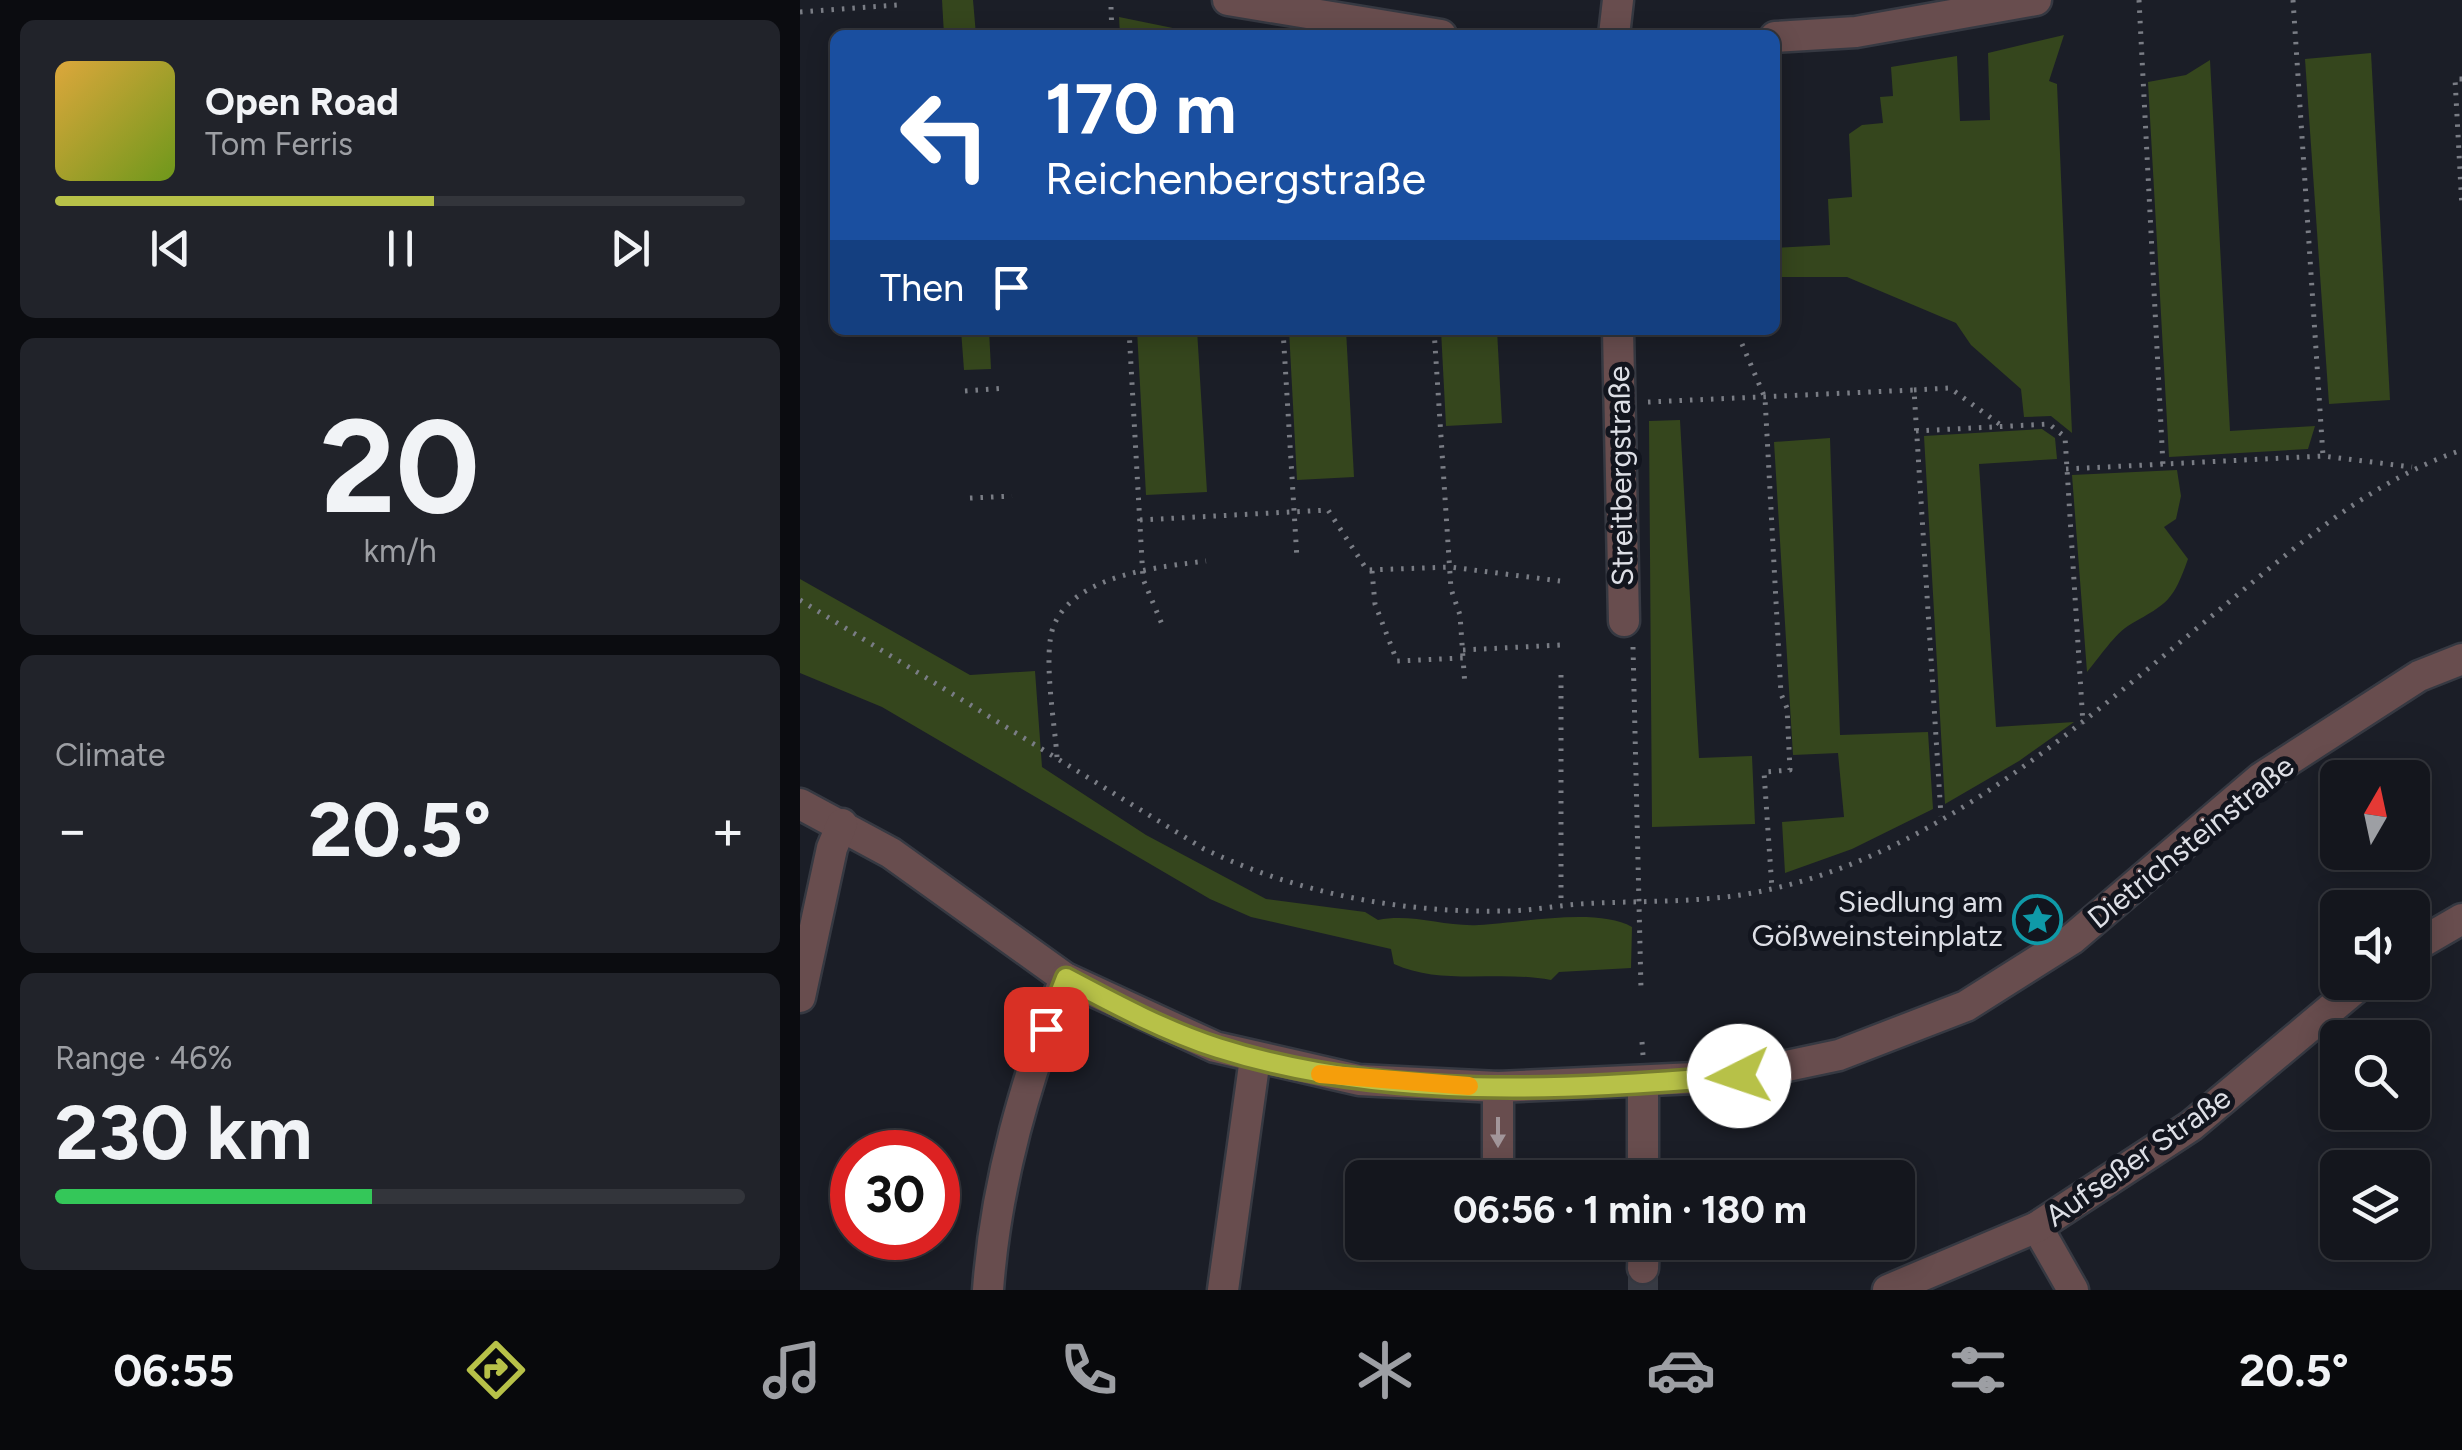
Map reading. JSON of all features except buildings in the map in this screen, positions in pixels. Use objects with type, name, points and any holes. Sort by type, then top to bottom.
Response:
[{"type":"street","points":[[1615,30],[1618,0]]},
{"type":"street","points":[[1780,36],[1856,32],[2036,0]]},
{"type":"street","points":[[1247,2],[1412,30]]},
{"type":"street","name":"Streitbergstraße","points":[[1618,335],[1624,622]]},
{"type":"street","name":"Dietrichsteinstraße","points":[[800,804],[891,853],[1066,978],[1166,1028],[1256,1058],[1359,1080],[1498,1088],[1643,1069],[1739,1076],[1838,1055],[1966,1006],[2072,939],[2261,778],[2418,676],[2462,659]]},
{"type":"street","points":[[800,997],[828,865],[842,824]]},
{"type":"street","points":[[2430,938],[2462,919]]},
{"type":"street","points":[[988,1290],[992,1235],[1016,1117],[1066,978]]},
{"type":"street","name":"Aufseßer Straße","points":[[1888,1290],[2037,1227],[2192,1126],[2342,1000]]},
{"type":"street","points":[[1223,1290],[1256,1058]]},
{"type":"street","points":[[1643,1069],[1644,1160]]},
{"type":"street","points":[[1498,1088],[1498,1160]]},
{"type":"street","points":[[2037,1227],[2073,1290]]},
{"type":"path","points":[[800,12],[896,5],[898,0]]},
{"type":"path","points":[[2139,0],[2163,466]]},
{"type":"path","points":[[2294,0],[2322,456]]},
{"type":"path","points":[[1111,7],[1112,30]]},
{"type":"path","points":[[2462,79],[2454,79],[2462,208]]},
{"type":"path","points":[[1129,335],[1143,569],[1164,629]]},
{"type":"path","points":[[1282,335],[1297,559]]},
{"type":"path","points":[[1434,335],[1450,567],[1466,686]]},
{"type":"path","points":[[1742,344],[1764,398],[1781,694],[1787,708],[1790,770],[1764,772],[1772,890]]},
{"type":"path","points":[[965,391],[1006,388]]},
{"type":"path","points":[[1620,404],[1950,388],[2002,426]]},
{"type":"path","points":[[1914,390],[1942,817]]},
{"type":"path","points":[[1916,431],[2048,424],[2065,436],[2083,724]]},
{"type":"path","points":[[800,600],[942,692],[1204,848],[1303,888],[1374,901],[1468,910],[1710,899],[1772,890],[1846,864],[1942,817],[2083,724],[2280,560],[2374,491],[2416,467],[2462,450]]},
{"type":"path","points":[[2066,470],[2322,456],[2416,467]]},
{"type":"path","points":[[970,498],[1012,496]]},
{"type":"path","points":[[1140,520],[1328,510],[1362,567],[1372,571],[1450,567],[1560,581]]},
{"type":"path","points":[[1057,757],[1051,644],[1054,625],[1092,590],[1143,569],[1206,561]]},
{"type":"path","points":[[1372,571],[1374,604],[1397,662],[1561,645]]},
{"type":"path","points":[[1636,674],[1641,989]]},
{"type":"path","points":[[1561,675],[1561,905]]},
{"type":"path","points":[[1642,1042],[1643,1069]]},
{"type":"green space","points":[[942,0],[973,0],[976,30],[944,30]]},
{"type":"green space","points":[[1119,17],[1183,30],[1120,30]]},
{"type":"green space","points":[[2064,35],[2049,81],[2057,84],[2072,433],[2051,416],[2024,417],[2021,389],[1971,345],[1956,323],[1847,277],[1780,277],[1780,248],[1830,245],[1828,199],[1852,197],[1849,134],[1862,125],[1883,123],[1880,97],[1893,96],[1891,67],[1957,56],[1960,121],[1990,120],[1988,53]]},
{"type":"green space","points":[[2371,53],[2390,400],[2329,404],[2305,59]]},
{"type":"green space","points":[[2210,60],[2230,431],[2315,426],[2308,449],[2169,457],[2148,82],[2186,75]]},
{"type":"green space","points":[[961,335],[989,335],[991,369],[964,370]]},
{"type":"green space","points":[[1137,335],[1197,335],[1207,492],[1146,495]]},
{"type":"green space","points":[[1289,335],[1346,335],[1354,477],[1297,480]]},
{"type":"green space","points":[[1441,335],[1497,335],[1502,423],[1446,426]]},
{"type":"green space","points":[[1680,420],[1699,758],[1752,756],[1755,824],[1652,827],[1649,421]]},
{"type":"green space","points":[[2042,429],[2055,438],[2057,459],[1979,464],[1996,727],[2074,722],[2019,761],[1945,804],[1924,436]]},
{"type":"green space","points":[[1830,438],[1840,735],[1928,732],[1933,809],[1852,849],[1785,873],[1782,822],[1844,817],[1838,753],[1793,755],[1774,442]]},
{"type":"green space","points":[[2177,470],[2181,496],[2176,519],[2164,527],[2188,559],[2178,584],[2161,605],[2119,634],[2087,672],[2072,475]]},
{"type":"green space","points":[[800,579],[970,675],[1035,671],[1042,767],[1146,835],[1266,899],[1365,912],[1378,920],[1403,918],[1466,925],[1579,917],[1617,921],[1632,927],[1631,968],[1559,972],[1551,980],[1412,971],[1394,964],[1391,949],[1251,917],[1210,899],[882,707],[800,673]]},
{"type":"tunnel","points":[[1643,1268],[1643,1290]]},
{"type":"slow traffic","points":[[1320,1074],[1469,1086]]},
{"type":"place","name":"Siedlung am Gößweinsteinplatz","points":[[2038,919]]},
{"type":"route","points":[[1046,1029],[1066,978],[1166,1028],[1215,1047],[1359,1080],[1498,1088],[1643,1084],[1739,1076]]}]
